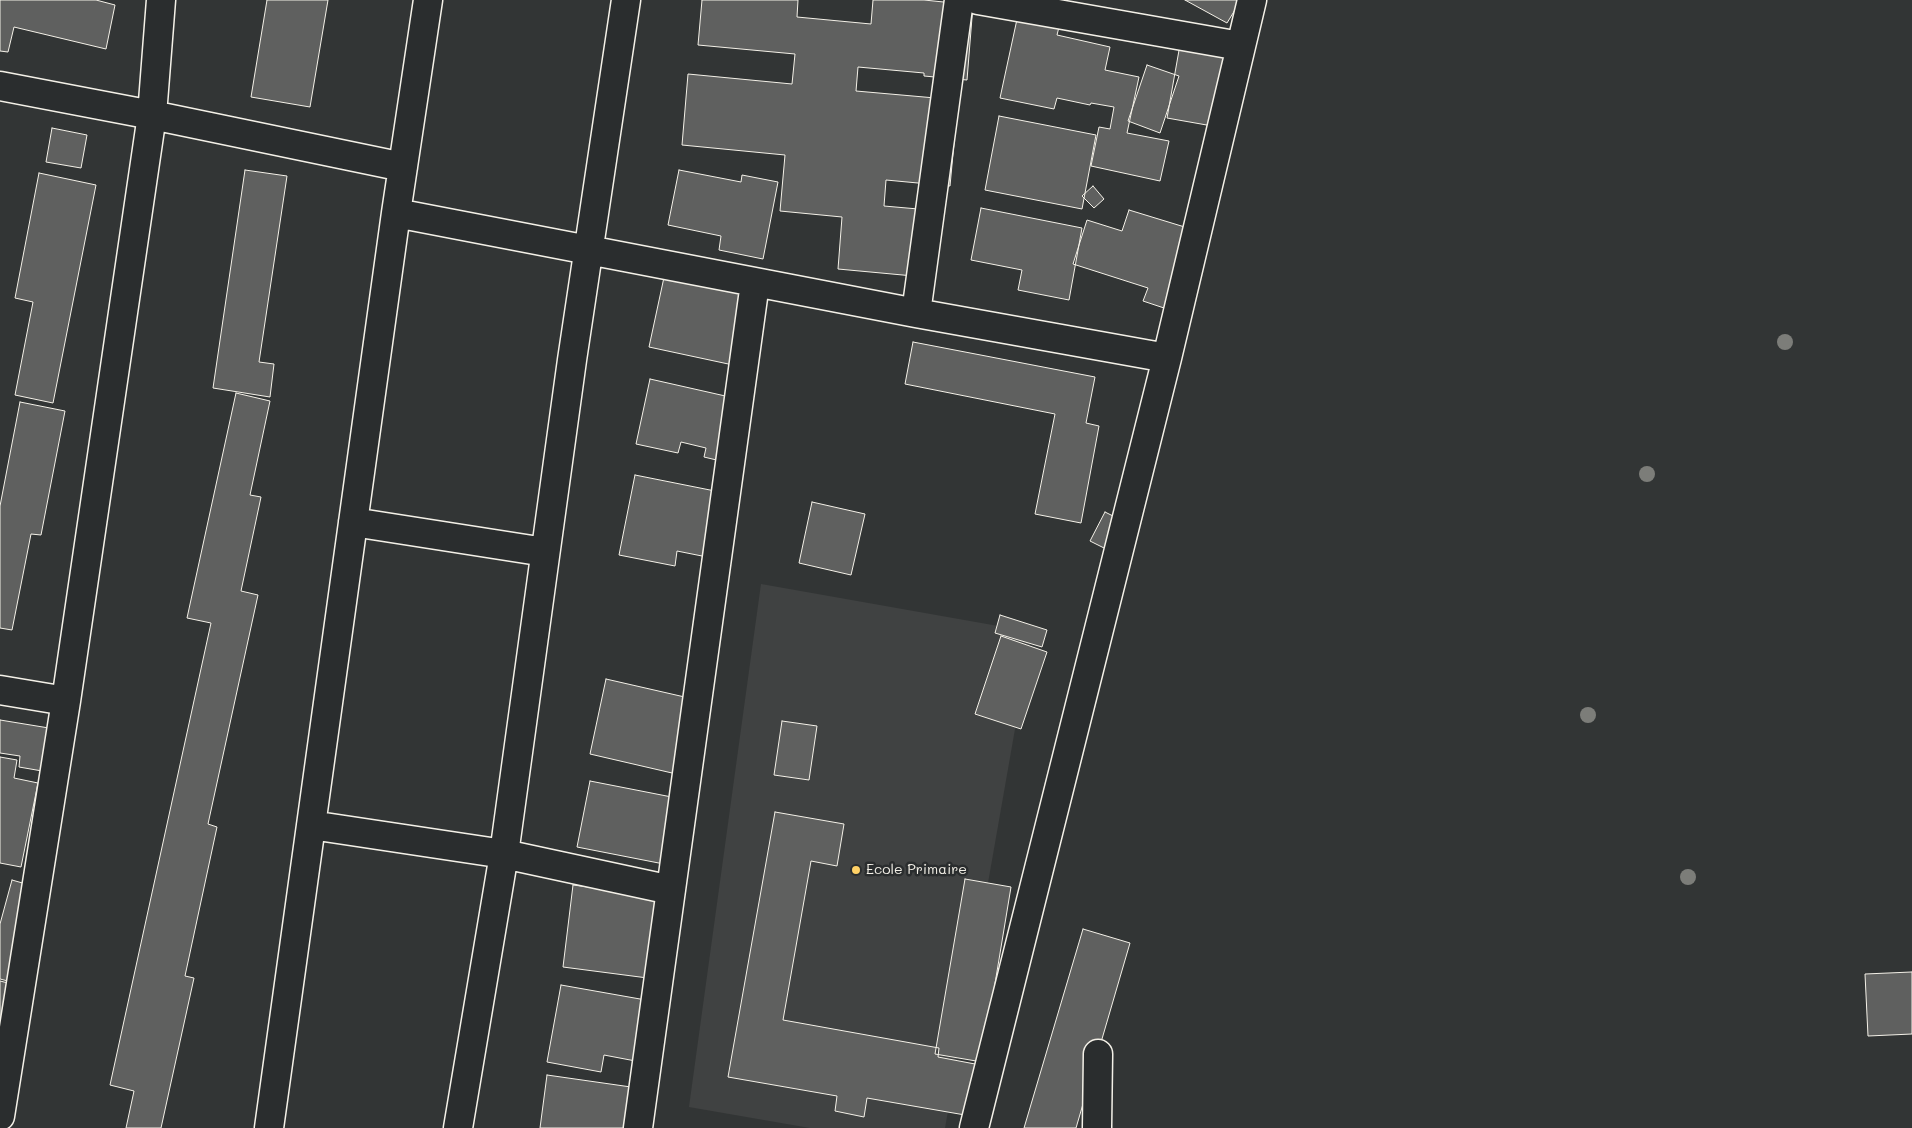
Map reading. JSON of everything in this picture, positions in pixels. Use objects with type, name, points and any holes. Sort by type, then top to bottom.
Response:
[{"type":"street","points":[[0,1116],[66,701],[152,115],[161,0]]},
{"type":"street","points":[[270,1128],[402,167],[428,0]]},
{"type":"street","points":[[458,1128],[504,854],[545,552],[626,0]]},
{"type":"street","points":[[916,313],[959,0]]},
{"type":"street","points":[[978,0],[1240,46]]},
{"type":"street","points":[[974,1128],[1167,358],[1252,0]]},
{"type":"street","points":[[0,86],[152,115],[402,167]]},
{"type":"street","points":[[396,213],[755,283],[1167,358]]},
{"type":"street","points":[[638,1128],[755,283]]},
{"type":"street","points":[[353,522],[545,552]]},
{"type":"street","points":[[0,690],[66,701]]},
{"type":"street","points":[[311,825],[504,854],[671,890]]},
{"type":"street","points":[[1096,1128],[1098,1054]]},
{"type":"shaded area","name":"Ecole Primaire","points":[[761,584],[1032,632],[945,1128],[810,1128],[689,1107]]},
{"type":"building","points":[[0,0],[96,0],[115,5],[106,49],[14,27],[8,52],[0,51]]},
{"type":"building","points":[[267,0],[328,0],[310,107],[251,97]]},
{"type":"building","points":[[702,0],[798,0],[797,17],[871,24],[873,0],[924,0],[973,5],[967,80],[924,76],[924,73],[858,67],[856,91],[958,100],[950,186],[886,180],[884,206],[941,211],[935,278],[838,269],[842,217],[780,211],[785,155],[682,145],[688,74],[792,84],[795,54],[698,45]]},
{"type":"building","points":[[1185,0],[1241,0],[1227,23]]},
{"type":"building","points":[[1019,10],[1061,19],[1057,35],[1110,47],[1105,70],[1139,77],[1127,133],[1169,141],[1160,181],[1091,166],[1099,127],[1110,129],[1114,107],[1091,103],[1090,105],[1057,98],[1054,109],[1000,98]]},
{"type":"building","points":[[1181,39],[1232,49],[1218,127],[1167,118]]},
{"type":"building","points":[[1147,65],[1179,76],[1160,133],[1128,121]]},
{"type":"building","points":[[999,116],[1096,135],[1082,209],[985,190]]},
{"type":"building","points":[[52,128],[87,135],[81,168],[46,162]]},
{"type":"building","points":[[245,170],[287,176],[259,362],[274,364],[270,397],[213,388]]},
{"type":"building","points":[[679,170],[741,182],[742,175],[778,182],[763,259],[719,250],[721,236],[668,225]]},
{"type":"building","points":[[39,173],[96,185],[53,403],[15,395],[33,302],[15,298]]},
{"type":"building","points":[[1093,186],[1104,199],[1094,208],[1082,196]]},
{"type":"building","points":[[981,208],[1082,228],[1069,300],[1018,290],[1022,270],[971,260]]},
{"type":"building","points":[[1129,210],[1201,232],[1176,312],[1143,301],[1148,288],[1073,264],[1087,220],[1122,231]]},
{"type":"building","points":[[666,268],[764,289],[747,368],[649,347]]},
{"type":"building","points":[[913,342],[1095,377],[1086,423],[1099,426],[1081,523],[1035,514],[1055,414],[905,384]]},
{"type":"building","points":[[650,379],[743,400],[729,463],[704,457],[706,448],[681,442],[678,453],[636,444]]},
{"type":"building","points":[[236,393],[270,401],[250,495],[261,497],[241,591],[258,595],[208,824],[217,827],[185,976],[194,978],[161,1128],[126,1128],[134,1091],[110,1085],[211,623],[187,618]]},
{"type":"building","points":[[20,402],[65,411],[41,535],[31,534],[12,630],[0,628],[0,506]]},
{"type":"building","points":[[635,475],[735,495],[722,560],[677,551],[675,566],[619,555]]},
{"type":"building","points":[[812,502],[865,514],[851,575],[799,563]]},
{"type":"building","points":[[1105,512],[1123,521],[1108,550],[1090,541]]},
{"type":"building","points":[[1000,615],[1047,630],[1042,647],[995,633]]},
{"type":"building","points":[[1001,636],[1047,652],[1021,729],[975,714]]},
{"type":"building","points":[[606,679],[689,698],[685,776],[590,754]]},
{"type":"building","points":[[0,720],[55,729],[48,772],[19,767],[20,756],[0,753]]},
{"type":"building","points":[[782,721],[817,726],[809,780],[774,775]]},
{"type":"building","points":[[0,757],[17,760],[14,778],[38,783],[21,867],[0,863]]},
{"type":"building","points":[[590,781],[687,800],[674,866],[577,847]]},
{"type":"building","points":[[775,812],[844,824],[837,866],[811,861],[783,1020],[939,1048],[938,1057],[975,1064],[965,1115],[867,1098],[864,1117],[835,1111],[837,1096],[728,1077]]},
{"type":"building","points":[[965,879],[1011,887],[982,1062],[935,1054]]},
{"type":"building","points":[[12,880],[33,886],[8,981],[0,979],[0,924]]},
{"type":"building","points":[[573,885],[673,898],[663,980],[563,967]]},
{"type":"building","points":[[1083,929],[1130,943],[1076,1128],[1024,1128]]},
{"type":"building","points":[[1912,972],[1912,1034],[1868,1036],[1865,974]]},
{"type":"building","points":[[0,981],[12,984],[4,1021],[0,1020]]},
{"type":"building","points":[[561,985],[657,1002],[646,1063],[604,1055],[601,1072],[547,1062]]},
{"type":"building","points":[[547,1075],[645,1089],[639,1128],[540,1128]]},
{"type":"place","name":"Ecole Primaire","points":[[856,870]]}]
